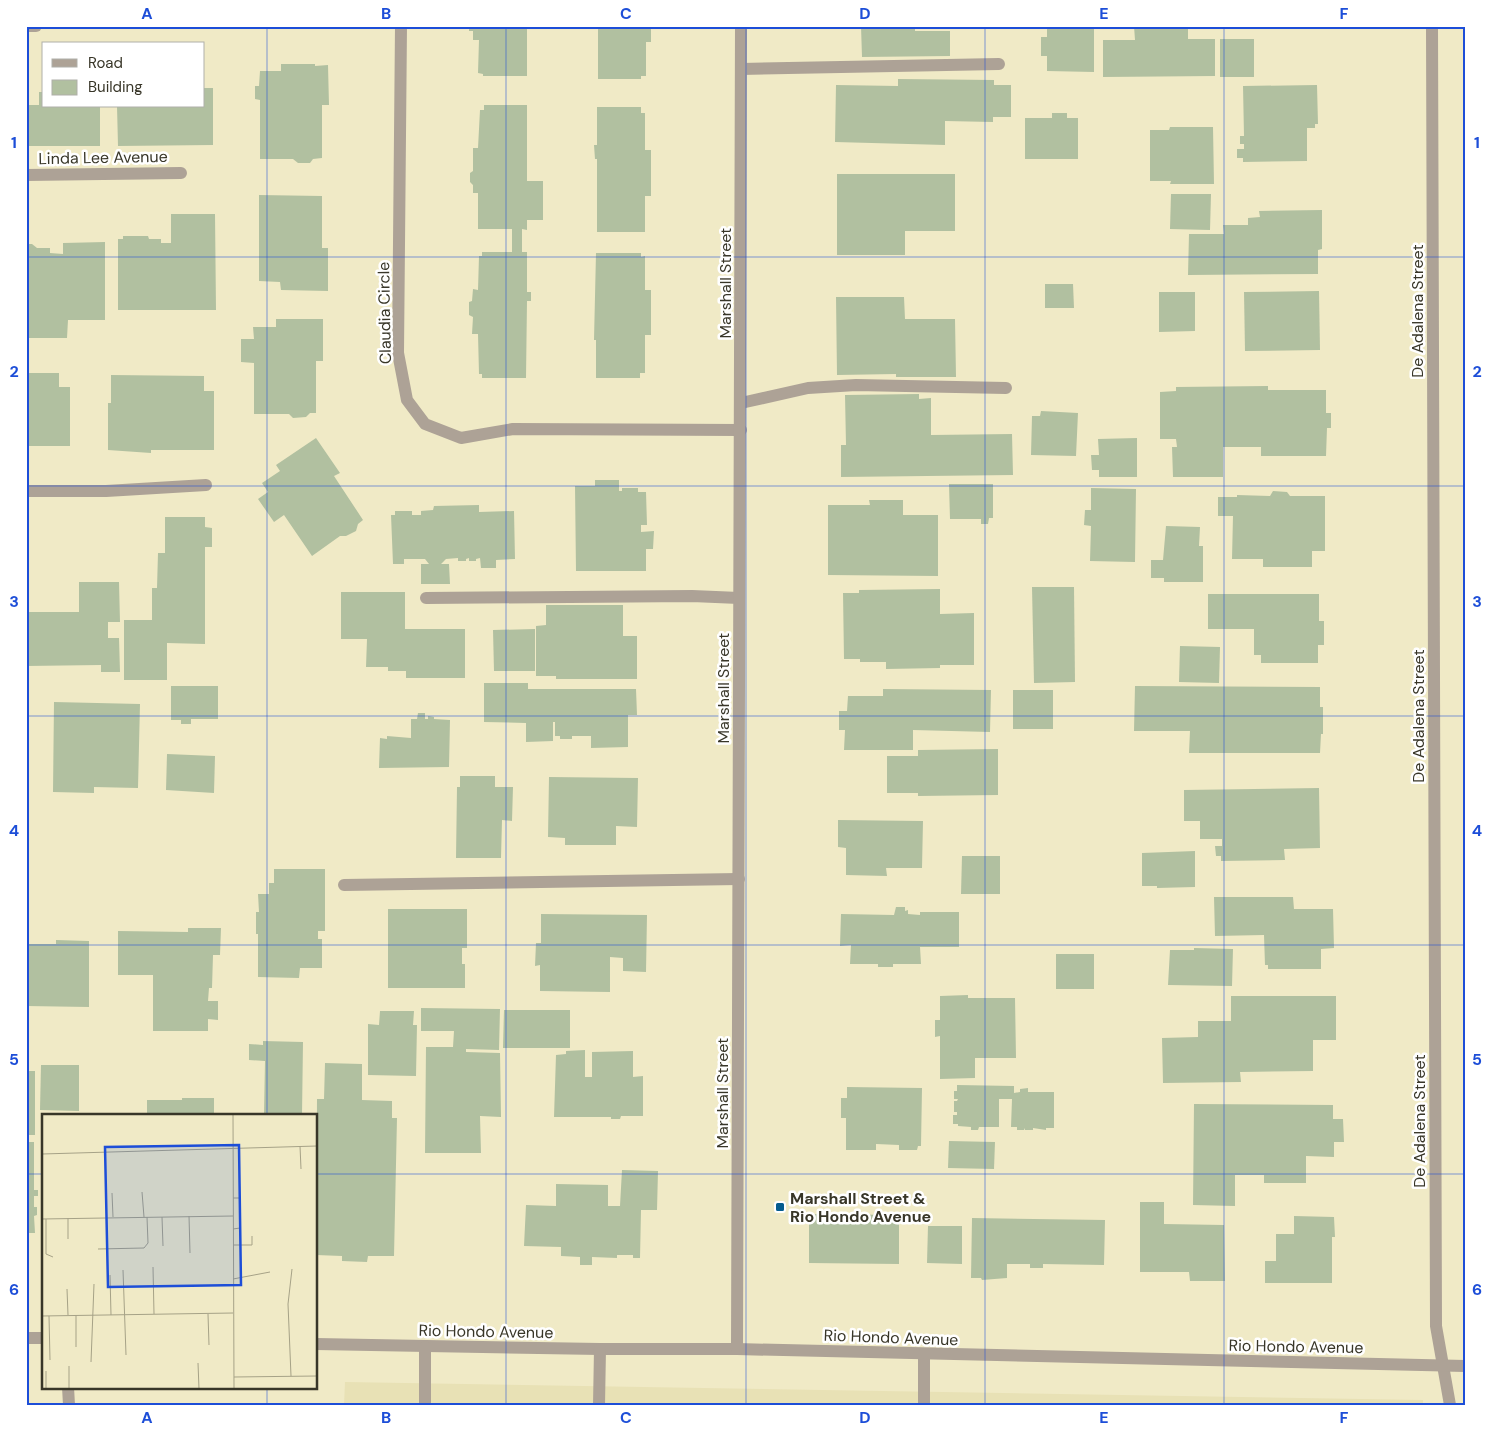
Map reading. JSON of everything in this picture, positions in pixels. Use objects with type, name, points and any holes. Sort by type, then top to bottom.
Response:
[{"type":"street","points":[[26,26],[36,26]]},
{"type":"street","name":"Claudia Circle","points":[[401,26],[398,353],[407,400],[424,424],[462,438],[512,429],[741,430]]},
{"type":"street","name":"Marshall Street","points":[[736,1349],[741,430],[741,26]]},
{"type":"street","name":"De Adalena Street","points":[[1432,26],[1436,1326],[1450,1405]]},
{"type":"street","points":[[741,69],[999,64]]},
{"type":"street","name":"Linda Lee Avenue","points":[[26,175],[181,172]]},
{"type":"street","points":[[741,403],[808,388],[856,385],[1006,388]]},
{"type":"street","points":[[26,491],[106,492],[206,484]]},
{"type":"street","points":[[426,598],[692,596],[739,598]]},
{"type":"street","points":[[344,885],[739,879]]},
{"type":"street","points":[[26,1338],[42,1338]]},
{"type":"street","name":"Rio Hondo Avenue","points":[[318,1344],[425,1347],[736,1349],[1465,1366]]},
{"type":"street","points":[[425,1347],[425,1405]]},
{"type":"street","points":[[599,1405],[600,1349]]},
{"type":"street","points":[[924,1354],[924,1405]]},
{"type":"street","points":[[68,1388],[69,1405]]},
{"type":"shaded area","points":[[345,1382],[1423,1400],[1423,1405],[344,1405]]},
{"type":"building","points":[[469,26],[527,26],[527,76],[483,76],[483,74],[478,73],[479,40],[473,40],[473,31],[469,31]]},
{"type":"building","points":[[598,26],[651,26],[651,42],[646,42],[646,76],[641,76],[641,79],[598,79]]},
{"type":"building","points":[[861,26],[915,26],[915,31],[950,31],[950,56],[862,57]]},
{"type":"building","points":[[959,26],[1018,26],[1018,28],[959,29]]},
{"type":"building","points":[[1047,26],[1094,26],[1094,72],[1047,71],[1047,56],[1041,56],[1041,37],[1047,37]]},
{"type":"building","points":[[1134,26],[1188,26],[1188,39],[1215,39],[1215,76],[1103,77],[1103,40],[1135,40]]},
{"type":"building","points":[[1220,39],[1254,39],[1254,77],[1220,77]]},
{"type":"building","points":[[281,64],[328,65],[329,105],[322,105],[322,158],[313,159],[310,163],[298,163],[293,159],[260,159],[260,100],[255,99],[255,86],[259,86],[260,71],[281,71]]},
{"type":"building","points":[[898,79],[994,80],[994,85],[1011,85],[1011,117],[993,117],[993,122],[945,121],[945,145],[835,142],[836,85],[898,86]]},
{"type":"building","points":[[1317,85],[1318,124],[1315,124],[1315,128],[1307,128],[1307,161],[1243,162],[1243,158],[1237,158],[1237,149],[1244,149],[1244,144],[1240,144],[1240,136],[1244,136],[1243,86]]},
{"type":"building","points":[[205,88],[213,88],[213,145],[118,146],[117,108],[205,108]]},
{"type":"building","points":[[39,92],[42,92],[42,108],[100,108],[100,146],[26,146],[26,105],[39,105]]},
{"type":"building","points":[[484,105],[527,105],[527,181],[543,181],[543,220],[527,220],[527,230],[522,229],[522,252],[527,252],[527,292],[531,292],[531,301],[527,301],[526,378],[482,378],[482,374],[479,374],[478,334],[472,334],[473,317],[469,315],[469,302],[472,301],[473,289],[478,290],[479,256],[482,256],[482,252],[512,252],[512,229],[478,229],[478,193],[473,193],[470,173],[473,171],[473,148],[478,148],[480,110],[484,110]]},
{"type":"building","points":[[597,107],[641,107],[641,113],[645,113],[645,150],[651,150],[651,196],[645,196],[645,232],[597,232],[597,159],[595,159],[594,145],[597,145]]},
{"type":"building","points":[[1052,113],[1067,113],[1067,118],[1078,118],[1078,159],[1025,159],[1025,118],[1052,118]]},
{"type":"building","points":[[1170,127],[1213,127],[1214,184],[1170,184],[1171,181],[1150,181],[1150,130],[1169,130]]},
{"type":"building","points":[[837,174],[955,174],[955,231],[905,231],[905,255],[837,255]]},
{"type":"building","points":[[1171,194],[1211,194],[1210,230],[1170,229]]},
{"type":"building","points":[[259,195],[322,196],[322,248],[328,248],[328,291],[281,290],[280,282],[259,281]]},
{"type":"building","points":[[1322,210],[1322,249],[1318,250],[1318,274],[1188,275],[1189,234],[1224,234],[1223,225],[1248,225],[1248,218],[1260,217],[1259,211]]},
{"type":"building","points":[[171,214],[215,214],[216,310],[118,310],[118,239],[123,239],[123,236],[148,236],[149,239],[161,239],[161,243],[171,243]]},
{"type":"building","points":[[105,242],[105,320],[68,320],[67,338],[26,338],[26,244],[32,244],[37,248],[50,248],[50,253],[63,254],[63,243]]},
{"type":"building","points":[[596,253],[641,253],[641,257],[645,256],[645,290],[651,290],[651,335],[645,335],[645,373],[640,373],[640,378],[596,378],[596,340],[594,340]]},
{"type":"building","points":[[1045,284],[1073,284],[1074,308],[1045,308]]},
{"type":"building","points":[[1319,291],[1320,350],[1245,351],[1244,292]]},
{"type":"building","points":[[1159,292],[1195,292],[1195,331],[1159,332]]},
{"type":"building","points":[[836,297],[904,297],[905,319],[955,319],[956,377],[896,377],[896,374],[837,375]]},
{"type":"building","points":[[276,319],[323,319],[323,361],[316,361],[316,413],[310,413],[306,417],[293,418],[289,414],[254,414],[254,363],[241,362],[241,339],[254,339],[253,327],[276,327]]},
{"type":"building","points":[[26,373],[59,373],[59,387],[70,387],[70,446],[26,446]]},
{"type":"building","points":[[111,375],[204,376],[204,391],[214,391],[214,450],[151,450],[151,453],[108,450],[108,403],[111,403]]},
{"type":"building","points":[[1268,386],[1268,390],[1326,390],[1326,413],[1331,413],[1331,428],[1327,428],[1326,456],[1261,456],[1261,447],[1223,447],[1223,477],[1173,477],[1172,447],[1177,447],[1176,439],[1160,439],[1160,392],[1176,391],[1176,387]]},
{"type":"building","points":[[919,394],[919,399],[931,398],[931,435],[1012,434],[1013,475],[841,477],[841,445],[846,445],[845,395]]},
{"type":"building","points":[[1041,411],[1078,413],[1076,456],[1031,455],[1032,416],[1040,416]]},
{"type":"building","points":[[316,438],[340,473],[334,476],[363,520],[358,524],[356,531],[346,536],[340,536],[312,556],[284,515],[274,522],[258,499],[268,492],[262,483],[280,471],[276,465]]},
{"type":"building","points":[[1137,438],[1137,477],[1099,477],[1099,470],[1092,470],[1091,455],[1099,455],[1098,439]]},
{"type":"building","points":[[595,480],[619,480],[619,491],[622,491],[622,488],[638,488],[638,492],[646,492],[647,525],[641,525],[641,532],[654,531],[653,549],[646,549],[646,571],[576,571],[575,486],[595,486]]},
{"type":"building","points":[[949,484],[993,484],[993,518],[989,518],[988,524],[981,524],[981,519],[950,519]]},
{"type":"building","points":[[1091,488],[1136,489],[1135,562],[1090,561],[1091,526],[1084,525],[1085,510],[1091,510]]},
{"type":"building","points":[[1273,491],[1287,492],[1290,496],[1325,496],[1325,551],[1312,551],[1312,567],[1263,567],[1263,559],[1232,559],[1233,516],[1218,516],[1218,497],[1237,497],[1237,495],[1270,496]]},
{"type":"building","points":[[869,500],[903,500],[903,515],[938,515],[938,576],[828,575],[828,505],[870,505]]},
{"type":"building","points":[[479,505],[479,512],[514,511],[515,559],[496,560],[496,568],[481,568],[480,558],[476,559],[476,561],[469,561],[469,558],[466,561],[458,561],[458,558],[446,559],[441,564],[449,564],[450,584],[421,584],[421,564],[429,564],[425,559],[404,559],[404,564],[393,564],[391,515],[395,515],[395,511],[412,511],[412,515],[421,515],[421,511],[433,510],[434,506]]},
{"type":"building","points":[[165,517],[205,517],[205,527],[212,528],[212,547],[205,547],[205,644],[167,643],[167,680],[124,680],[124,620],[152,620],[152,588],[157,588],[158,553],[165,553]]},
{"type":"building","points":[[1166,526],[1200,527],[1199,546],[1203,546],[1203,582],[1164,582],[1164,578],[1151,578],[1151,560],[1163,560]]},
{"type":"building","points":[[79,582],[119,582],[120,622],[108,622],[108,638],[119,638],[120,672],[101,672],[101,665],[26,666],[26,612],[79,612]]},
{"type":"building","points":[[1032,587],[1074,587],[1075,682],[1034,683]]},
{"type":"building","points":[[940,589],[940,614],[974,613],[974,665],[940,665],[940,668],[886,669],[886,662],[860,662],[860,659],[844,659],[843,593],[859,593],[859,590]]},
{"type":"building","points":[[341,592],[405,592],[405,629],[465,629],[465,678],[406,678],[406,671],[388,671],[388,667],[366,667],[367,639],[341,639]]},
{"type":"building","points":[[1208,594],[1319,594],[1319,621],[1324,621],[1324,645],[1318,645],[1318,663],[1261,663],[1261,655],[1254,655],[1254,629],[1208,629]]},
{"type":"building","points":[[546,605],[623,605],[623,636],[637,636],[637,679],[556,679],[556,676],[536,676],[536,626],[546,625]]},
{"type":"building","points":[[535,629],[535,671],[494,671],[493,630]]},
{"type":"building","points":[[1180,646],[1220,647],[1219,683],[1179,682]]},
{"type":"building","points":[[484,683],[528,683],[528,689],[636,689],[637,715],[628,715],[628,747],[591,748],[591,736],[572,736],[572,739],[560,739],[560,736],[555,736],[555,722],[553,722],[553,741],[526,742],[526,723],[484,722]]},
{"type":"building","points":[[171,686],[218,686],[218,719],[191,719],[191,724],[181,724],[181,720],[171,720]]},
{"type":"building","points":[[1135,686],[1320,687],[1320,707],[1323,707],[1323,734],[1321,734],[1320,753],[1189,753],[1190,731],[1134,731]]},
{"type":"building","points":[[883,689],[991,690],[990,732],[913,730],[913,750],[844,750],[845,730],[839,730],[839,711],[847,711],[848,696],[883,696]]},
{"type":"building","points":[[1013,690],[1053,690],[1053,729],[1013,729]]},
{"type":"building","points":[[54,702],[140,704],[138,788],[94,787],[94,793],[53,792]]},
{"type":"building","points":[[418,713],[425,713],[425,719],[428,719],[428,716],[434,717],[434,719],[450,720],[449,767],[379,768],[380,738],[387,739],[387,736],[411,738],[411,719],[417,719]]},
{"type":"building","points":[[998,749],[998,795],[918,796],[918,793],[887,793],[887,756],[918,756],[918,750]]},
{"type":"building","points":[[167,754],[215,756],[214,793],[166,790]]},
{"type":"building","points":[[460,776],[495,776],[495,787],[513,787],[512,821],[502,820],[501,858],[456,858],[457,787],[460,787]]},
{"type":"building","points":[[549,777],[638,778],[637,827],[616,826],[616,845],[565,845],[565,838],[548,837]]},
{"type":"building","points":[[1319,788],[1320,848],[1284,849],[1285,860],[1221,861],[1221,856],[1216,856],[1215,846],[1222,846],[1222,839],[1200,839],[1200,821],[1184,821],[1184,790]]},
{"type":"building","points":[[838,820],[923,821],[922,868],[886,868],[887,876],[846,875],[846,848],[838,847]]},
{"type":"building","points":[[1195,851],[1195,887],[1157,888],[1157,886],[1142,886],[1142,853]]},
{"type":"building","points":[[962,856],[1000,856],[1000,894],[961,894]]},
{"type":"building","points":[[274,869],[325,869],[325,931],[318,931],[318,939],[322,939],[322,968],[300,968],[299,978],[258,977],[256,912],[259,912],[258,894],[269,894],[269,883],[274,883]]},
{"type":"building","points":[[1214,897],[1293,897],[1294,909],[1333,909],[1334,948],[1321,949],[1321,969],[1268,969],[1268,965],[1265,965],[1264,935],[1215,936]]},
{"type":"building","points":[[896,907],[905,907],[905,911],[908,910],[908,914],[920,915],[920,912],[959,912],[959,947],[920,947],[921,964],[893,964],[893,967],[878,967],[878,964],[850,964],[851,945],[840,946],[841,914],[894,915]]},
{"type":"building","points":[[388,909],[467,909],[467,948],[462,948],[462,964],[465,964],[465,988],[388,988]]},
{"type":"building","points":[[541,914],[647,915],[646,972],[623,971],[623,958],[610,957],[610,992],[540,991],[540,965],[535,966],[536,943],[541,943]]},
{"type":"building","points":[[188,928],[221,928],[220,955],[213,955],[212,988],[209,988],[208,1001],[218,1001],[218,1020],[208,1019],[208,1031],[153,1031],[153,975],[118,975],[118,931],[188,932]]},
{"type":"building","points":[[56,940],[89,941],[89,1007],[26,1006],[26,944],[56,944]]},
{"type":"building","points":[[1194,948],[1233,949],[1232,986],[1168,985],[1170,950],[1194,950]]},
{"type":"building","points":[[1056,954],[1094,954],[1094,989],[1056,989]]},
{"type":"building","points":[[968,995],[968,998],[1015,998],[1016,1058],[975,1058],[975,1078],[940,1079],[940,1036],[935,1037],[935,1020],[940,1020],[940,996]]},
{"type":"building","points":[[1231,996],[1336,996],[1336,1040],[1313,1040],[1313,1071],[1240,1072],[1241,1082],[1163,1083],[1162,1038],[1198,1037],[1198,1021],[1231,1021]]},
{"type":"building","points":[[421,1008],[500,1009],[499,1050],[466,1049],[466,1052],[500,1053],[501,1117],[480,1116],[481,1153],[425,1153],[426,1047],[453,1047],[454,1031],[421,1031]]},
{"type":"building","points":[[504,1010],[570,1010],[570,1048],[503,1048]]},
{"type":"building","points":[[380,1011],[414,1011],[413,1025],[417,1025],[416,1076],[368,1075],[368,1024],[379,1025]]},
{"type":"building","points":[[263,1041],[303,1042],[302,1114],[264,1114],[265,1061],[249,1060],[249,1044],[263,1045]]},
{"type":"building","points":[[585,1050],[585,1077],[592,1077],[592,1052],[633,1051],[633,1077],[643,1076],[643,1116],[621,1116],[620,1119],[611,1119],[611,1117],[554,1117],[556,1055],[566,1054],[566,1051]]},
{"type":"building","points":[[325,1063],[362,1064],[362,1100],[392,1101],[392,1118],[397,1118],[394,1256],[368,1256],[367,1262],[342,1261],[342,1256],[318,1255],[317,1099],[324,1099]]},
{"type":"building","points":[[41,1065],[79,1065],[79,1111],[40,1110]]},
{"type":"building","points":[[26,1071],[35,1071],[35,1135],[26,1135]]},
{"type":"building","points":[[957,1085],[1014,1086],[1014,1093],[1020,1092],[1020,1089],[1028,1088],[1028,1092],[1054,1092],[1054,1128],[1025,1130],[1024,1128],[1024,1130],[1017,1130],[1017,1127],[1011,1127],[1012,1099],[999,1099],[999,1127],[979,1127],[978,1130],[971,1130],[971,1127],[953,1124],[953,1115],[957,1115],[957,1112],[954,1112],[954,1101],[958,1099],[954,1099],[954,1091],[957,1091]]},
{"type":"building","points":[[847,1087],[922,1088],[921,1146],[918,1146],[917,1150],[899,1150],[899,1145],[876,1144],[876,1150],[846,1150],[846,1118],[841,1118],[841,1098],[847,1098]]},
{"type":"building","points":[[182,1098],[214,1098],[214,1114],[147,1114],[147,1100],[182,1100]]},
{"type":"building","points":[[1194,1104],[1333,1105],[1333,1119],[1343,1119],[1344,1142],[1334,1142],[1334,1157],[1306,1156],[1306,1183],[1264,1183],[1264,1175],[1235,1175],[1235,1206],[1193,1205]]},
{"type":"building","points":[[949,1141],[995,1142],[994,1169],[948,1168]]},
{"type":"building","points":[[26,1142],[34,1142],[34,1190],[38,1190],[38,1196],[34,1196],[34,1207],[37,1207],[37,1215],[34,1216],[35,1233],[26,1233]]},
{"type":"building","points":[[622,1170],[658,1171],[657,1210],[641,1210],[640,1258],[633,1258],[633,1255],[617,1255],[617,1258],[592,1257],[592,1265],[580,1265],[580,1257],[561,1256],[561,1247],[524,1246],[526,1205],[556,1206],[556,1184],[608,1185],[608,1206],[620,1206]]},
{"type":"building","points":[[1140,1202],[1164,1202],[1164,1224],[1224,1225],[1225,1281],[1190,1281],[1189,1272],[1140,1272]]},
{"type":"building","points":[[809,1214],[899,1215],[899,1264],[809,1263]]},
{"type":"building","points":[[1294,1216],[1334,1217],[1335,1237],[1332,1237],[1332,1283],[1265,1283],[1265,1261],[1276,1261],[1276,1234],[1294,1234]]},
{"type":"building","points":[[972,1218],[1105,1220],[1104,1265],[1043,1264],[1043,1268],[1030,1268],[1030,1264],[1007,1264],[1007,1278],[982,1280],[981,1278],[971,1278]]},
{"type":"building","points":[[928,1226],[962,1226],[962,1264],[927,1263]]},
{"type":"place","name":"Marshall Street & Rio Hondo Avenue","points":[[780,1207]]}]
